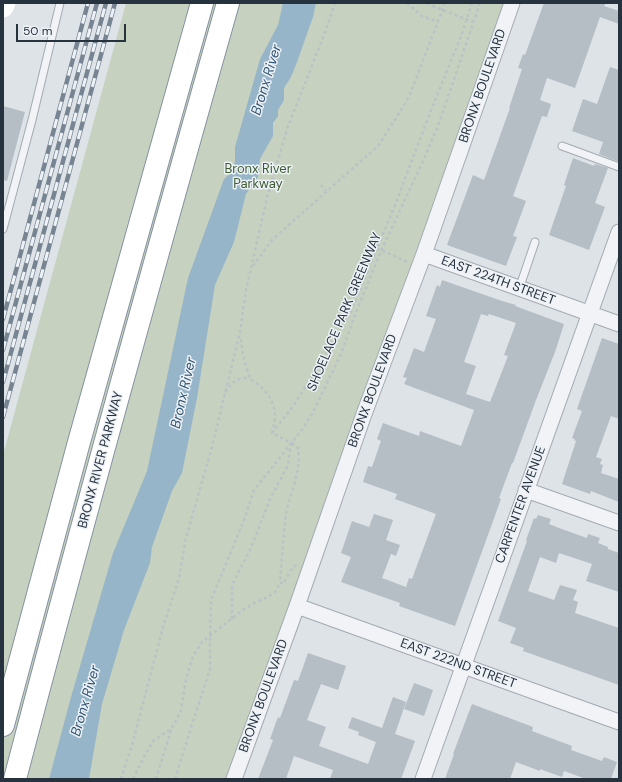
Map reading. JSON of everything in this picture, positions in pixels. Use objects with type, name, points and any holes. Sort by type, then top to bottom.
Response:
[{"type":"highway","name":"BRONX RIVER PARKWAY","points":[[3,725],[75,456],[202,3]]},
{"type":"highway","name":"BRONX RIVER PARKWAY","points":[[16,779],[129,358],[228,3]]},
{"type":"main road","points":[[3,7],[5,3]]},
{"type":"street","name":"BRONX BOULEVARD","points":[[234,779],[297,606],[364,414],[424,254],[512,3]]},
{"type":"street","name":"CARPENTER AVENUE","points":[[423,779],[619,232]]},
{"type":"street","name":"EAST 224TH STREET","points":[[424,254],[619,324]]},
{"type":"street","points":[[526,490],[619,523]]},
{"type":"street","name":"EAST 222ND STREET","points":[[297,606],[619,722]]},
{"type":"lane","points":[[3,229],[32,120],[60,3]]},
{"type":"lane","points":[[562,146],[619,167]]},
{"type":"lane","points":[[519,289],[535,242]]},
{"type":"path","points":[[121,779],[132,745],[163,627],[179,578],[186,538],[212,447],[240,332],[246,290],[267,198],[287,129],[335,3]]},
{"type":"path","points":[[407,3],[422,16],[438,22]]},
{"type":"path","points":[[427,3],[430,6],[473,22]]},
{"type":"path","points":[[251,268],[272,240],[379,145],[409,97],[445,3]]},
{"type":"path","points":[[272,433],[294,405],[350,314],[368,272],[376,248],[398,198],[467,20],[472,3]]},
{"type":"path","name":"SHOELACE PARK GREENWAY","points":[[176,779],[210,669],[211,600],[244,520],[254,490],[304,427],[313,412],[341,354],[381,250],[438,126],[480,3]]},
{"type":"path","points":[[322,185],[326,191]]},
{"type":"path","points":[[376,248],[381,250]]},
{"type":"path","name":"EAST 224TH STREET","points":[[381,250],[411,264],[424,254]]},
{"type":"path","points":[[240,332],[241,348],[250,378],[269,396],[275,410],[275,424],[272,433]]},
{"type":"path","points":[[224,393],[234,380],[250,378]]},
{"type":"path","points":[[156,779],[171,729],[181,711],[186,679],[193,656],[202,642],[210,635],[244,609],[268,597],[276,591],[280,582],[288,502],[299,462],[299,455],[298,448],[272,433]]},
{"type":"path","points":[[232,619],[232,585],[251,548],[270,499],[288,465],[291,443]]},
{"type":"path","points":[[280,582],[283,584],[296,564],[302,562],[298,571],[308,575]]},
{"type":"path","points":[[133,779],[154,740],[171,729]]},
{"type":"green space","name":"Bronx River Parkway","points":[[126,3],[505,3],[365,399],[226,779],[3,779],[3,455]]},
{"type":"water","name":"Bronx River","points":[[283,3],[316,3],[313,17],[297,62],[291,77],[284,88],[284,100],[278,110],[278,116],[273,123],[273,136],[260,159],[258,177],[246,194],[234,242],[215,285],[197,398],[182,473],[172,491],[152,547],[150,563],[124,630],[102,704],[89,779],[49,779],[113,553],[147,471],[188,278],[224,179],[232,172],[235,161],[235,147],[260,59],[278,25]]},
{"type":"building","points":[[544,3],[606,3],[604,6],[619,11],[619,24],[600,17],[575,88],[547,78],[540,100],[551,104],[547,117],[542,116],[513,196],[526,201],[513,236],[517,237],[506,266],[447,245],[473,175],[484,180],[510,108],[522,69],[518,68],[523,54],[525,55]]},
{"type":"building","points":[[610,67],[619,70],[619,162],[599,154],[603,142],[572,131],[583,99],[597,104]]},
{"type":"building","points":[[3,106],[25,112],[7,181],[3,180]]},
{"type":"building","points":[[573,158],[594,166],[595,164],[608,168],[595,203],[605,207],[589,250],[549,235],[566,186],[564,185]]},
{"type":"building","points":[[442,280],[516,305],[515,306],[564,324],[555,352],[499,498],[501,499],[455,626],[399,606],[400,603],[341,582],[351,557],[341,553],[352,521],[369,527],[374,514],[393,520],[386,540],[400,545],[396,556],[391,554],[382,578],[406,587],[409,578],[412,579],[436,514],[395,499],[397,494],[363,482],[368,466],[372,467],[381,441],[377,439],[383,423],[419,436],[420,431],[461,446],[474,410],[404,384],[407,378],[403,377],[414,348],[424,352],[436,319],[426,316],[437,285],[440,287]],"holes":[[[481,314],[488,316],[489,314],[516,323],[504,355],[508,356],[490,402],[466,394],[476,366],[464,362]]]},
{"type":"building","points":[[602,338],[619,344],[619,419],[611,416],[596,457],[602,459],[600,464],[603,465],[601,473],[619,479],[619,502],[591,491],[590,494],[562,484],[576,441],[572,438],[582,411],[577,409]]},
{"type":"building","points":[[538,515],[551,519],[549,524],[559,528],[587,538],[588,534],[600,538],[598,543],[619,553],[619,592],[586,581],[592,564],[559,553],[556,563],[540,557],[528,591],[554,600],[560,585],[577,590],[573,600],[578,602],[575,613],[619,628],[619,685],[523,651],[524,648],[510,643],[516,628],[498,621],[534,518],[536,519]]},
{"type":"building","points":[[308,653],[346,666],[338,690],[321,684],[307,720],[326,727],[319,746],[368,764],[376,742],[358,735],[359,732],[348,728],[352,717],[382,728],[393,697],[406,702],[395,734],[415,741],[401,779],[330,779],[333,770],[294,756],[286,779],[258,779],[273,740],[270,739],[278,717],[280,718],[294,680],[298,681]]},
{"type":"building","points":[[414,683],[433,690],[424,716],[404,709]]},
{"type":"building","points":[[472,704],[533,727],[532,731],[572,746],[571,750],[602,761],[604,757],[617,762],[611,779],[586,779],[564,771],[562,777],[516,762],[510,779],[445,779]]},
{"type":"railway","points":[[3,319],[88,3]]},
{"type":"railway","points":[[3,350],[97,3]]},
{"type":"railway","points":[[3,382],[106,3]]},
{"type":"railway","points":[[3,417],[115,3]]}]
